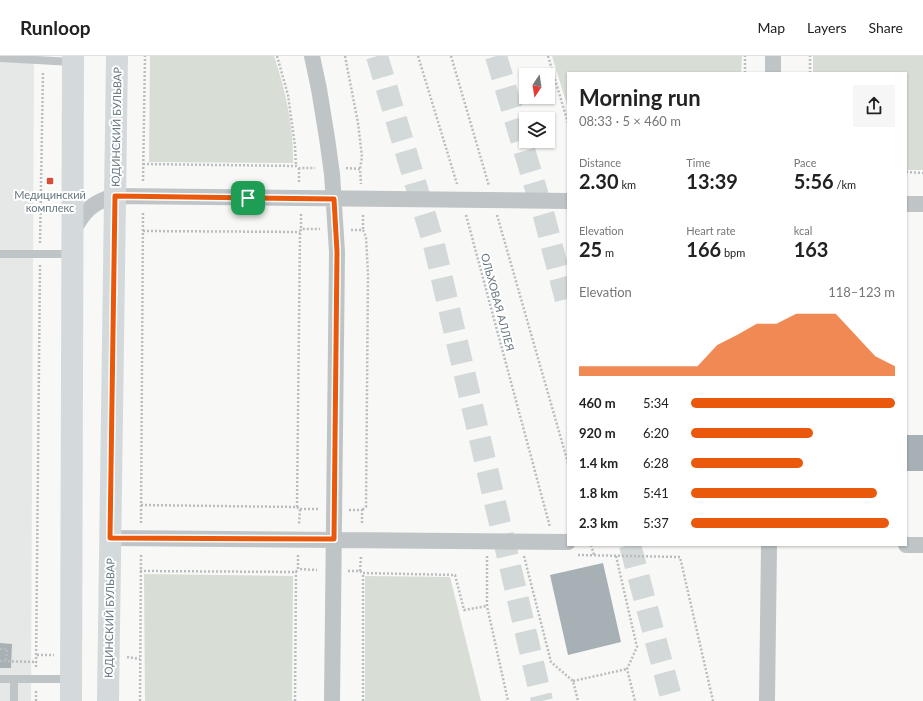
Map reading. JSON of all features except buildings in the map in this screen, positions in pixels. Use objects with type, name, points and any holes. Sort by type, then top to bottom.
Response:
[{"type":"street","name":"ЮДИНСКИЙ БУЛЬВАР","points":[[108,701],[117,56]]},
{"type":"street","points":[[312,56],[324,113],[334,199],[337,252],[332,701]]},
{"type":"street","points":[[773,56],[773,72]]},
{"type":"street","points":[[71,701],[73,59]]},
{"type":"street","points":[[73,231],[80,219],[91,206],[115,196],[567,200]]},
{"type":"street","points":[[907,204],[923,204]]},
{"type":"street","points":[[110,538],[334,539],[564,546]]},
{"type":"street","points":[[907,545],[923,545]]},
{"type":"street","points":[[766,701],[769,546]]},
{"type":"lane","points":[[0,58],[43,60],[73,59]]},
{"type":"lane","points":[[0,254],[72,254]]},
{"type":"lane","points":[[0,679],[71,680]]},
{"type":"lane","points":[[14,680],[14,701]]},
{"type":"path","points":[[140,701],[145,56]]},
{"type":"path","points":[[143,164],[298,167],[288,95],[277,56]]},
{"type":"path","points":[[345,56],[358,123],[362,157],[360,169]]},
{"type":"path","name":"ОЛЬХОВАЯ АЛЛЕЯ","points":[[418,56],[564,546]]},
{"type":"path","name":"ОЛЬХОВАЯ АЛЛЕЯ","points":[[451,56],[567,459]]},
{"type":"path","points":[[548,56],[567,121]]},
{"type":"path","points":[[745,56],[745,72]]},
{"type":"path","points":[[810,56],[810,72]]},
{"type":"path","points":[[36,679],[43,60]]},
{"type":"path","points":[[907,172],[923,173]]},
{"type":"path","points":[[143,231],[300,232]]},
{"type":"path","points":[[564,546],[594,555],[680,557],[713,701]]},
{"type":"path","points":[[591,546],[594,555]]},
{"type":"path","points":[[487,553],[487,606],[508,701]]},
{"type":"path","points":[[530,554],[524,554],[551,662],[573,681],[578,701]]},
{"type":"path","points":[[616,556],[637,647],[627,669],[635,701]]},
{"type":"path","points":[[295,701],[296,572],[298,569]]},
{"type":"path","points":[[140,571],[296,572]]},
{"type":"path","points":[[363,701],[363,573],[455,575],[464,610],[487,606]]},
{"type":"path","points":[[0,649],[7,650],[6,661]]},
{"type":"path","points":[[0,661],[37,662]]},
{"type":"path","points":[[573,681],[627,669]]},
{"type":"shaded area","points":[[0,56],[34,56],[31,701],[0,701]]},
{"type":"shaded area","points":[[150,56],[274,56],[288,109],[292,136],[293,163],[149,162]]},
{"type":"shaded area","points":[[552,56],[742,56],[741,72],[567,72],[567,105]]},
{"type":"shaded area","points":[[813,56],[923,56],[923,170],[907,170],[907,72],[813,72]]},
{"type":"shaded area","points":[[144,574],[293,576],[292,701],[145,701]]},
{"type":"shaded area","points":[[365,576],[450,577],[481,701],[365,701]]},
{"type":"tunnel","points":[[377,56],[434,245],[542,701]]},
{"type":"tunnel","points":[[496,56],[544,216],[567,304]]},
{"type":"tunnel","points":[[630,546],[672,701]]},
{"type":"place","name":"Медицинский комплекс","points":[[50,181]]},
{"type":"route","points":[[115,196],[248,198],[334,199],[337,252],[334,539],[110,538],[115,196]]}]
